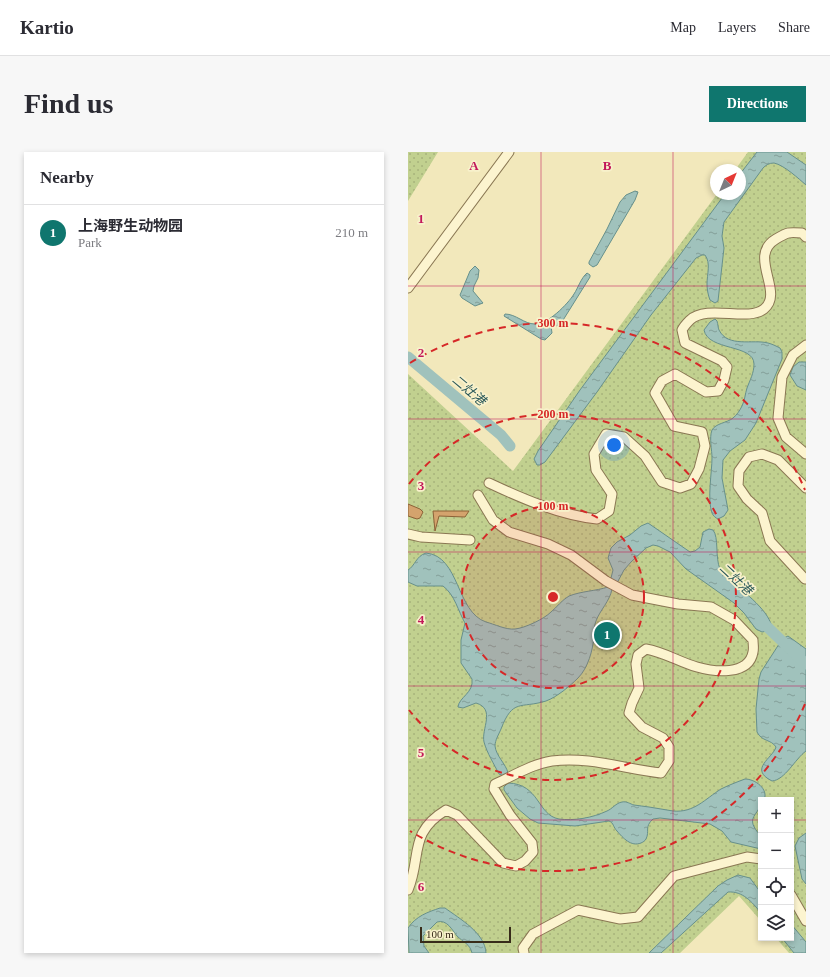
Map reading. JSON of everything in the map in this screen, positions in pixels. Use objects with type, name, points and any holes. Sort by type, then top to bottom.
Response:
[{"type":"street","points":[[408,288],[509,152]]},
{"type":"street","points":[[489,483],[518,496],[579,517],[598,519],[609,511],[612,494],[596,470],[594,454],[606,434],[624,437],[646,456],[662,482],[680,488],[691,484],[699,469],[705,446],[702,432],[674,426],[655,393],[662,381],[674,374],[706,392],[718,391],[724,380],[727,367],[722,361],[685,343],[682,330],[690,319],[703,314],[719,312],[751,314],[764,309],[771,298],[770,284],[765,269],[765,253],[771,242],[787,232],[802,232],[806,236]]},
{"type":"street","points":[[806,345],[793,356],[782,377],[778,418],[786,437],[806,454]]},
{"type":"street","points":[[806,488],[778,460],[762,454],[749,457],[740,471],[738,486],[762,513],[770,541],[804,578],[806,578]]},
{"type":"street","points":[[408,890],[418,842],[424,830],[436,816],[446,810],[457,815],[503,863],[516,866],[525,861],[533,852],[532,843],[510,815],[494,789],[495,784],[537,765],[551,761],[577,759],[661,774],[669,761],[668,747],[663,738],[642,727],[629,713],[639,688],[636,664],[638,655],[646,649],[658,651],[697,667],[729,672],[746,666],[753,654],[753,640],[734,620],[711,607],[678,604],[632,595],[606,580],[571,555],[548,544],[509,532],[493,520],[478,496]]},
{"type":"street","points":[[408,534],[421,537],[470,540]]},
{"type":"street","points":[[524,953],[524,948],[533,934],[578,910],[620,919],[638,917],[674,876],[747,856],[758,858]]},
{"type":"street","points":[[794,900],[806,921]]},
{"type":"green space","points":[[408,152],[438,152],[408,201]]},
{"type":"green space","points":[[748,152],[806,152],[806,953],[789,953],[779,941],[794,941],[794,797],[758,797],[758,918],[739,896],[680,953],[408,953],[408,374],[513,471],[713,200],[746,200],[746,164],[739,164]]},
{"type":"water","points":[[757,152],[787,152],[806,165],[806,185],[782,166],[771,163],[763,168],[746,192],[746,166]]},
{"type":"water","points":[[635,191],[638,192],[635,200],[597,265],[593,267],[589,264],[589,262],[620,202],[626,195]]},
{"type":"water","points":[[721,200],[740,200],[724,222],[722,236],[724,248],[718,301],[715,303],[709,298],[707,286],[708,262],[705,255],[702,255],[696,258],[651,315],[597,392],[545,462],[537,465],[534,459],[538,451],[580,390]]},
{"type":"water","points":[[475,266],[479,270],[478,278],[473,291],[483,303],[475,306],[462,298],[460,295],[470,271]]},
{"type":"water","points":[[587,273],[590,277],[560,325],[557,326],[552,323],[552,333],[545,340],[504,316],[505,314],[509,314],[531,324],[540,323],[551,318],[567,303]]},
{"type":"water","points":[[715,319],[719,330],[723,336],[728,339],[741,342],[768,343],[780,348],[782,352],[782,359],[756,423],[745,440],[730,451],[723,460],[722,478],[728,510],[724,516],[718,519],[712,514],[710,501],[712,458],[711,433],[712,430],[719,424],[731,420],[739,411],[743,404],[753,373],[754,364],[752,358],[747,353],[722,345],[707,337],[704,330],[710,322]]},
{"type":"water","points":[[799,362],[806,362],[806,390],[797,386],[790,375],[793,367]]},
{"type":"water","points":[[648,523],[690,552],[695,551],[700,547],[703,532],[709,529],[713,530],[716,538],[721,571],[762,609],[771,623],[772,630],[762,632],[756,629],[734,603],[686,569],[670,552],[658,546],[653,545],[646,548],[624,570],[617,583],[612,581],[611,578],[613,570],[608,558],[611,548],[617,542]]},
{"type":"water","points":[[426,553],[437,556],[446,564],[463,597],[476,616],[486,622],[508,629],[519,628],[539,620],[548,615],[569,596],[608,587],[612,589],[609,598],[596,621],[591,653],[582,674],[555,697],[546,701],[518,706],[509,713],[505,719],[496,739],[495,746],[497,753],[508,773],[504,776],[499,774],[484,742],[487,715],[485,710],[482,706],[476,703],[463,708],[458,707],[461,700],[471,688],[472,679],[461,663],[461,640],[465,623],[456,603],[451,594],[443,586],[417,586],[408,582],[408,570],[420,556]]},
{"type":"water","points":[[788,636],[806,649],[806,751],[786,773],[777,780],[772,781],[765,777],[762,772],[764,764],[776,747],[774,744],[761,737],[757,732],[756,709],[759,679],[761,672],[781,641]]},
{"type":"water","points":[[745,779],[749,779],[760,785],[765,792],[765,797],[758,797],[758,810],[753,820],[753,824],[758,832],[758,848],[731,842],[722,831],[710,824],[660,818],[653,819],[650,822],[645,841],[637,844],[631,843],[625,839],[609,821],[575,826],[538,823],[530,819],[517,808],[504,790],[504,787],[508,783],[526,788],[546,812],[559,819],[571,820],[607,811],[624,802],[673,811],[687,810],[693,808],[721,789]]},
{"type":"water","points":[[806,833],[806,884],[802,879],[795,846],[799,838]]},
{"type":"water","points":[[738,875],[750,878],[758,889],[758,909],[751,901],[743,895],[728,892],[661,953],[649,953],[718,886]]},
{"type":"water","points":[[440,908],[445,908],[471,927],[481,939],[485,946],[486,953],[472,953],[468,945],[457,936],[449,926],[441,921],[437,922],[423,936],[424,946],[429,953],[409,953],[408,928],[418,917]]},
{"type":"water","points":[[794,928],[806,942],[806,953],[794,953],[784,941],[794,941]]},
{"type":"building","points":[[408,504],[420,509],[423,512],[420,518],[417,519],[408,516]]},
{"type":"building","points":[[433,511],[469,511],[465,517],[439,516],[435,531]]},
{"type":"waterway","name":"二灶港","points":[[408,357],[501,435],[510,446]]},
{"type":"waterway","name":"二灶港","points":[[760,620],[806,664]]},
{"type":"place","name":"上海野生动物园","points":[[607,635]]}]
